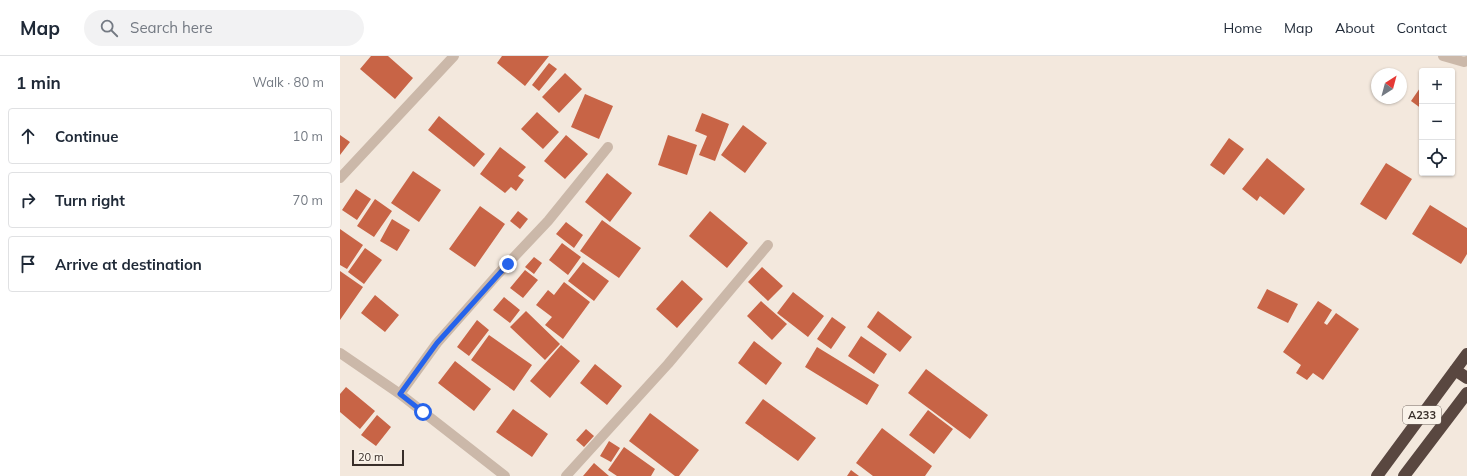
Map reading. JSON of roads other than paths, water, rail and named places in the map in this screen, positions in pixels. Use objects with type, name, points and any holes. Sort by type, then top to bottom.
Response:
[{"type":"highway","name":"A233","points":[[1377,476],[1467,354]]},
{"type":"highway","points":[[1455,370],[1467,378]]},
{"type":"highway","name":"A233","points":[[1404,476],[1467,393]]},
{"type":"street","points":[[340,178],[454,56]]},
{"type":"street","points":[[1443,56],[1464,62],[1467,61]]},
{"type":"street","points":[[400,394],[437,343],[498,274],[548,221],[608,147]]},
{"type":"street","points":[[566,476],[668,364],[768,245]]},
{"type":"street","points":[[340,353],[400,394],[505,476]]}]
